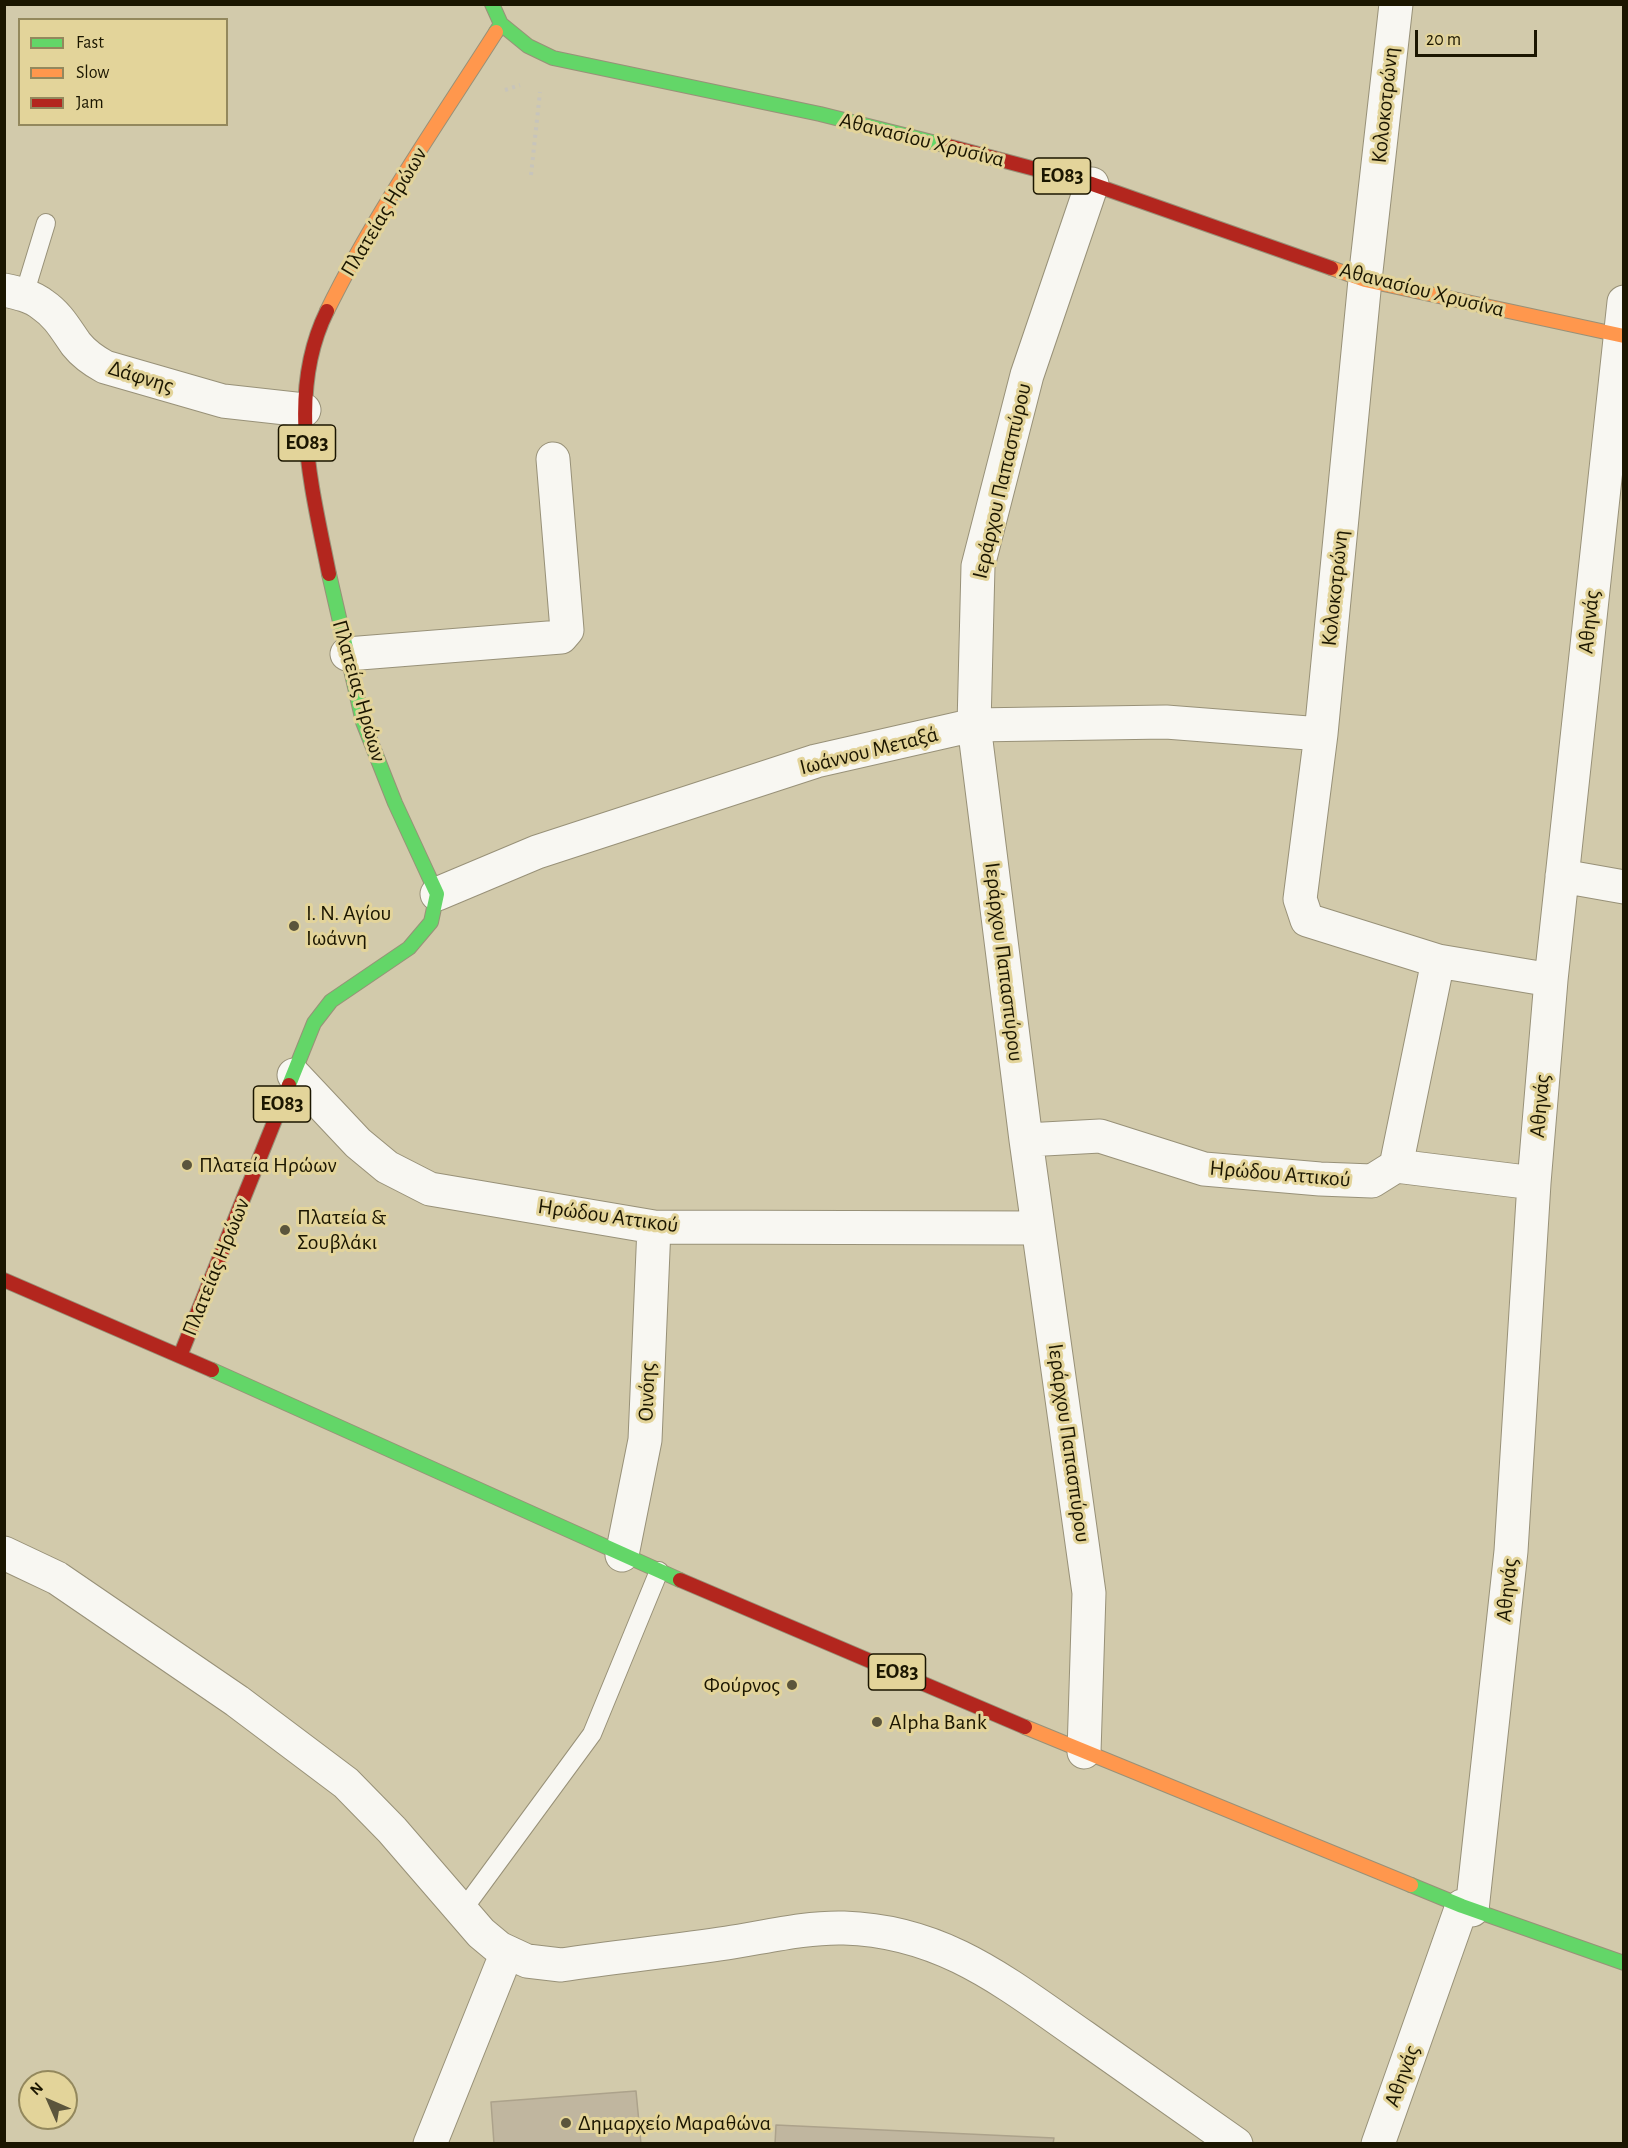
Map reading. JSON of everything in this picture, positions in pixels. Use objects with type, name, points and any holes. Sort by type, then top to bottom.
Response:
[{"type":"main road","name":"Αθανασίου Χρυσίνα","points":[[500,11],[528,46],[553,58],[819,114],[1092,184],[1365,280],[1622,335]]},
{"type":"main road","name":"Πλατείας Ηρώων","points":[[180,1356],[314,1023],[331,1002],[409,948],[431,921],[436,894],[394,803],[363,722],[346,654],[311,482],[304,410],[309,362],[324,317],[344,276],[500,11]]},
{"type":"main road","name":"ΕΟ83","points":[[4,1280],[180,1356],[622,1555],[1084,1752],[1467,1908],[1623,1964]]},
{"type":"street","name":"Κολοκοτρώνη","points":[[1396,4],[1365,280],[1321,734],[1300,899],[1307,921],[1438,961],[1551,980]]},
{"type":"street","name":"Ιεράρχου Παπασπύρου","points":[[1084,1752],[1089,1593],[1026,1140],[974,725],[978,566],[1027,375],[1092,184]]},
{"type":"street","name":"Δάφνης","points":[[14,292],[40,303],[51,311],[81,349],[105,367],[223,401],[304,410]]},
{"type":"street","name":"Αθηνάς","points":[[1378,2144],[1467,1908],[1511,1551],[1534,1184],[1551,980],[1622,335],[1623,302]]},
{"type":"street","points":[[346,654],[561,637],[567,630],[553,459]]},
{"type":"street","name":"Ιωάννου Μεταξά","points":[[436,894],[537,852],[816,761],[974,725],[1166,722],[1321,734]]},
{"type":"street","points":[[1562,876],[1623,887]]},
{"type":"street","points":[[1438,961],[1396,1166],[1534,1184]]},
{"type":"street","name":"Ηρώδου Αττικού","points":[[294,1075],[357,1143],[387,1167],[430,1189],[654,1227],[1038,1228]]},
{"type":"street","name":"Ηρώδου Αττικού","points":[[1026,1140],[1100,1136],[1204,1169],[1320,1179],[1372,1180],[1396,1166]]},
{"type":"street","name":"Οινόης","points":[[622,1555],[645,1440],[654,1227]]},
{"type":"street","points":[[4,1552],[57,1578],[237,1701],[346,1783],[392,1830],[487,1938],[507,1952],[538,1963],[561,1965],[808,1930],[845,1928],[903,1935],[942,1947],[992,1972],[1236,2144]]},
{"type":"street","points":[[430,2144],[507,1952]]},
{"type":"lane","points":[[14,292],[46,223]]},
{"type":"lane","points":[[462,1911],[592,1734],[659,1571]]},
{"type":"path","points":[[499,94],[509,88],[526,85]]},
{"type":"path","points":[[531,175],[541,88],[535,86]]},
{"type":"building","name":"Δημαρχείο Μαραθώνα","points":[[636,2091],[641,2144],[494,2144],[491,2102]]},
{"type":"building","points":[[776,2125],[1054,2138],[1053,2144],[775,2144]]},
{"type":"traffic: fast","points":[[492,4],[501,24]]},
{"type":"traffic: fast","points":[[496,32],[501,24],[528,46],[553,58],[820,114],[948,146]]},
{"type":"traffic: fast","points":[[289,1085],[314,1023],[331,1001],[409,948],[431,922],[437,894],[395,803],[363,722],[329,574]]},
{"type":"traffic: fast","points":[[212,1370],[680,1580]]},
{"type":"traffic: fast","points":[[1411,1885],[1462,1906],[1624,1963]]},
{"type":"traffic: slow","points":[[327,311],[386,204],[496,32]]},
{"type":"traffic: slow","points":[[1331,268],[1365,280],[1624,336]]},
{"type":"traffic: slow","points":[[1025,1727],[1411,1885]]},
{"type":"traffic: jam","points":[[948,146],[1092,184],[1331,268]]},
{"type":"traffic: jam","points":[[327,311],[315,343],[308,375],[305,408],[310,475],[329,574]]},
{"type":"traffic: jam","points":[[180,1356],[289,1085]]},
{"type":"traffic: jam","points":[[4,1280],[212,1370]]},
{"type":"traffic: jam","points":[[680,1580],[1025,1727]]},
{"type":"place","name":"Ι. Ν. Αγίου Ιωάννη","points":[[294,926]]},
{"type":"place","name":"Πλατεία Ηρώων","points":[[187,1165]]},
{"type":"place","name":"Πλατεία & Σουβλάκι","points":[[285,1230]]},
{"type":"place","name":"Φούρνος","points":[[792,1685]]},
{"type":"place","name":"Alpha Bank","points":[[877,1722]]},
{"type":"place","name":"Δημαρχείο Μαραθώνα","points":[[566,2123]]}]
